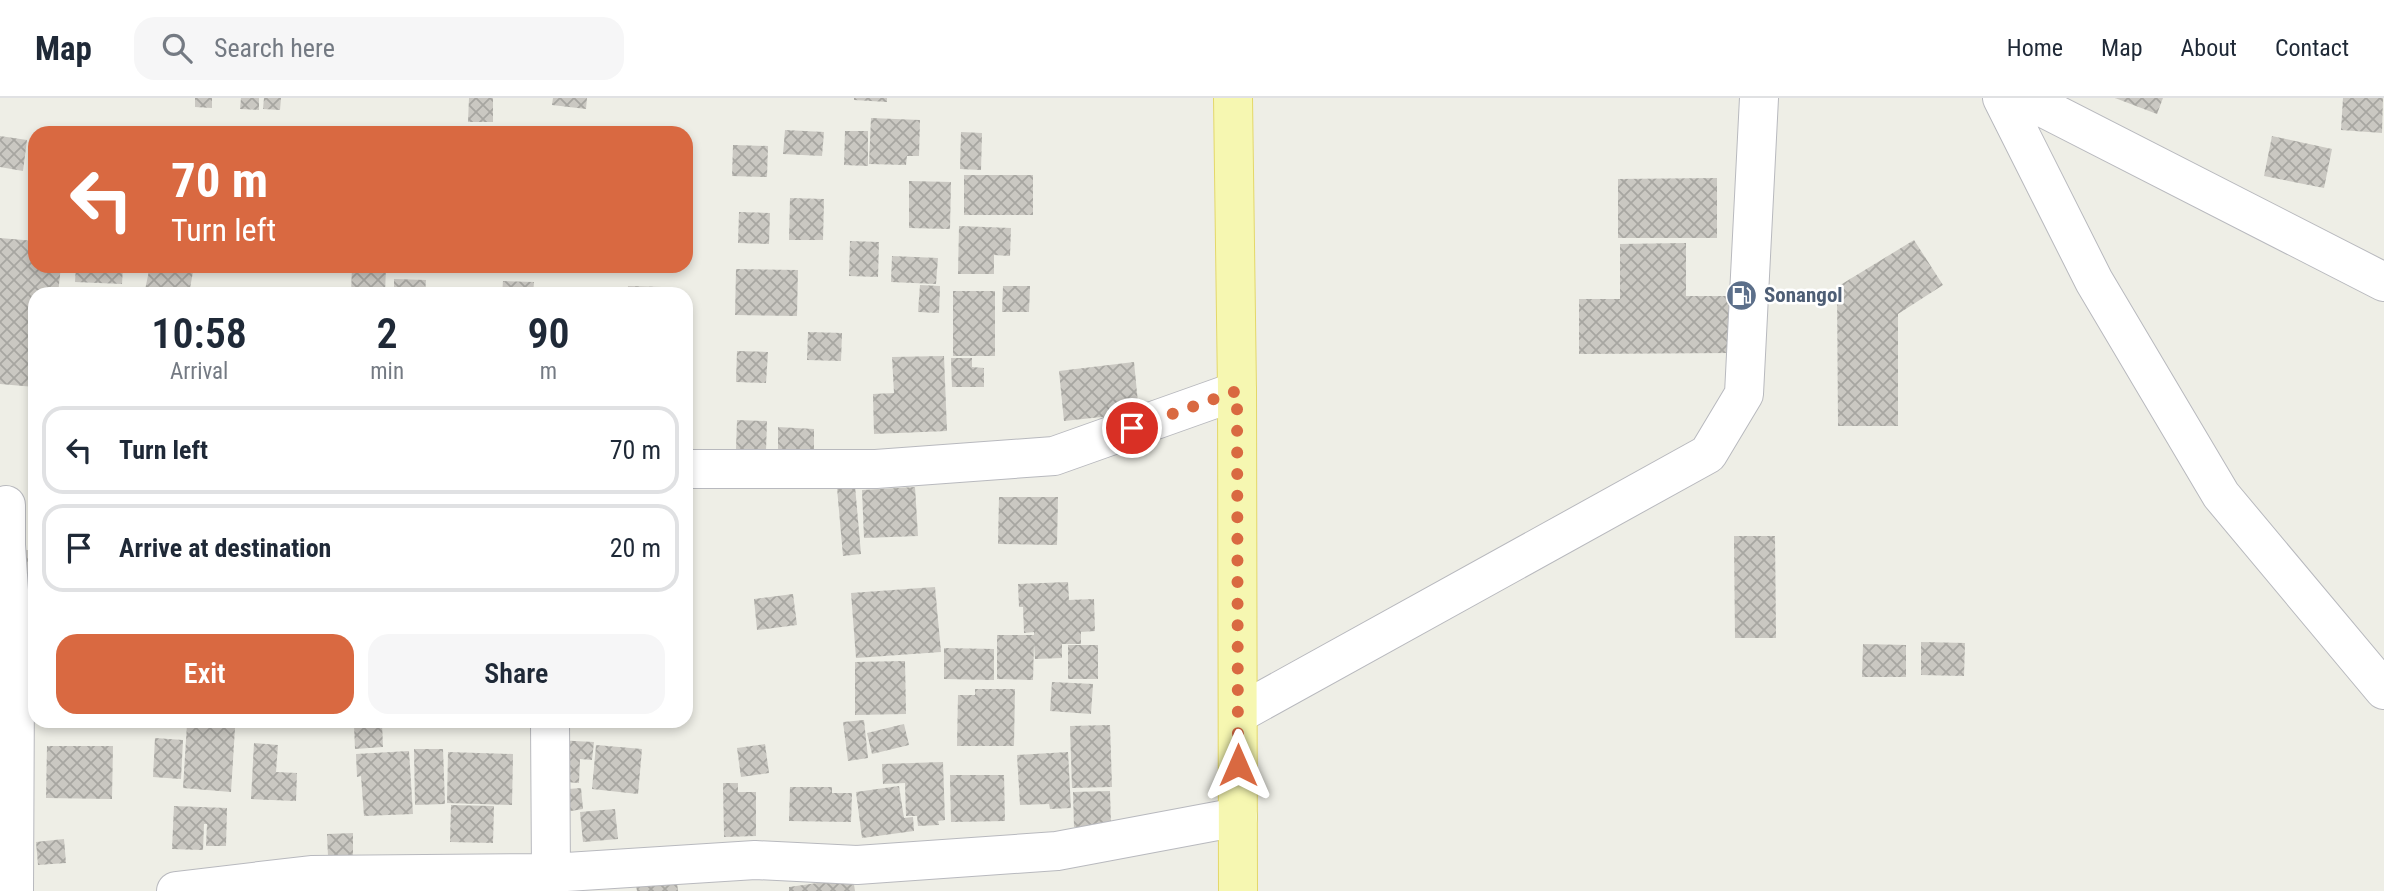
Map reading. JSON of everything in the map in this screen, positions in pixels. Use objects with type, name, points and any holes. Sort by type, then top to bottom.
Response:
[{"type":"main road","points":[[1233,98],[1237,391],[1238,891]]},
{"type":"street","points":[[1238,714],[1708,454],[1744,394],[1759,98]]},
{"type":"street","points":[[2002,98],[2094,281],[2221,495],[2384,691]]},
{"type":"street","points":[[2024,98],[2384,282]]},
{"type":"street","points":[[693,469],[876,469],[1054,456],[1237,391]]},
{"type":"street","points":[[14,505],[6,545],[15,682],[14,891]]},
{"type":"street","points":[[551,728],[551,873]]},
{"type":"street","points":[[176,891],[551,873],[756,875],[1058,851],[1238,817]]},
{"type":"building","points":[[195,98],[212,98],[212,108],[195,107]]},
{"type":"building","points":[[241,98],[259,98],[259,110],[240,109]]},
{"type":"building","points":[[264,98],[281,98],[280,110],[263,109]]},
{"type":"building","points":[[469,98],[493,98],[493,122],[468,122]]},
{"type":"building","points":[[553,98],[587,98],[586,109],[552,105]]},
{"type":"building","points":[[887,98],[887,102],[854,100]]},
{"type":"building","points":[[2115,98],[2163,98],[2157,114]]},
{"type":"building","points":[[2343,98],[2383,98],[2382,133],[2341,130]]},
{"type":"building","points":[[871,118],[920,120],[919,156],[907,156],[906,165],[869,164]]},
{"type":"building","points":[[785,130],[824,132],[822,156],[783,154]]},
{"type":"building","points":[[845,131],[868,131],[868,166],[844,165]]},
{"type":"building","points":[[961,132],[982,133],[981,170],[960,169]]},
{"type":"building","points":[[0,136],[27,140],[23,171],[0,167]]},
{"type":"building","points":[[2272,136],[2332,149],[2324,188],[2264,176]]},
{"type":"building","points":[[733,145],[768,146],[767,177],[732,176]]},
{"type":"building","points":[[964,175],[1033,175],[1033,215],[964,215]]},
{"type":"building","points":[[1717,178],[1717,238],[1618,238],[1618,179]]},
{"type":"building","points":[[909,181],[951,182],[950,229],[909,228]]},
{"type":"building","points":[[790,198],[824,199],[823,240],[789,240]]},
{"type":"building","points":[[739,212],[770,213],[769,244],[738,243]]},
{"type":"building","points":[[959,226],[1011,228],[1010,256],[994,255],[994,274],[958,274]]},
{"type":"building","points":[[0,238],[28,240],[28,273],[60,273],[59,287],[28,287],[28,386],[0,384]]},
{"type":"building","points":[[1914,240],[1943,285],[1898,314],[1898,426],[1838,426],[1837,287]]},
{"type":"building","points":[[850,241],[879,242],[878,277],[849,276]]},
{"type":"building","points":[[1686,243],[1686,296],[1731,296],[1732,353],[1579,354],[1579,299],[1620,299],[1620,244]]},
{"type":"building","points":[[892,256],[938,258],[936,284],[891,282]]},
{"type":"building","points":[[736,269],[798,270],[797,316],[735,315]]},
{"type":"building","points":[[76,273],[123,273],[122,284],[75,282]]},
{"type":"building","points":[[149,273],[193,273],[190,287],[146,287]]},
{"type":"building","points":[[352,273],[386,273],[385,287],[351,287]]},
{"type":"building","points":[[394,279],[426,280],[426,287],[394,287]]},
{"type":"building","points":[[503,281],[534,282],[534,287],[503,287]]},
{"type":"building","points":[[920,285],[940,286],[939,313],[918,312]]},
{"type":"building","points":[[1003,286],[1030,286],[1029,312],[1002,312]]},
{"type":"building","points":[[953,291],[995,291],[995,356],[953,356]]},
{"type":"building","points":[[808,332],[842,333],[841,361],[807,360]]},
{"type":"building","points":[[737,351],[768,352],[766,383],[736,382]]},
{"type":"building","points":[[944,356],[947,431],[874,434],[873,394],[894,393],[892,357]]},
{"type":"building","points":[[951,358],[972,358],[972,367],[984,368],[984,387],[952,387]]},
{"type":"building","points":[[1134,362],[1139,413],[1064,421],[1059,371]]},
{"type":"building","points":[[737,420],[767,421],[766,451],[736,450]]},
{"type":"building","points":[[778,427],[814,429],[814,451],[778,449]]},
{"type":"building","points":[[855,486],[861,554],[843,556],[837,488]]},
{"type":"building","points":[[915,487],[918,536],[864,538],[862,490]]},
{"type":"building","points":[[999,497],[1058,497],[1057,545],[998,544]]},
{"type":"building","points":[[1734,536],[1775,536],[1776,638],[1735,638]]},
{"type":"building","points":[[17,550],[28,550],[28,630],[16,629]]},
{"type":"building","points":[[1068,582],[1069,600],[1094,599],[1095,631],[1081,632],[1081,644],[1062,644],[1062,658],[1035,659],[1034,642],[1033,680],[997,679],[997,635],[1034,635],[1034,632],[1024,633],[1023,607],[1019,607],[1018,584]]},
{"type":"building","points":[[935,587],[941,652],[856,658],[851,593]]},
{"type":"building","points":[[793,594],[797,625],[757,630],[754,599]]},
{"type":"building","points":[[1921,642],[1965,643],[1964,676],[1921,675]]},
{"type":"building","points":[[1863,644],[1906,645],[1906,677],[1862,677]]},
{"type":"building","points":[[1068,645],[1098,645],[1098,679],[1068,679]]},
{"type":"building","points":[[944,648],[994,649],[994,680],[944,679]]},
{"type":"building","points":[[905,661],[906,714],[855,715],[855,662]]},
{"type":"building","points":[[1052,682],[1093,684],[1091,714],[1050,711]]},
{"type":"building","points":[[975,689],[1015,689],[1014,746],[957,746],[958,695],[975,695]]},
{"type":"building","points":[[864,720],[868,758],[848,761],[843,722]]},
{"type":"building","points":[[904,724],[909,745],[872,754],[867,733]]},
{"type":"building","points":[[1110,725],[1112,787],[1072,788],[1070,726]]},
{"type":"building","points":[[187,728],[235,728],[231,792],[183,788]]},
{"type":"building","points":[[354,728],[382,728],[383,747],[355,749]]},
{"type":"building","points":[[155,738],[183,740],[181,779],[153,777]]},
{"type":"building","points":[[555,740],[594,742],[592,760],[580,759],[579,783],[551,781]]},
{"type":"building","points":[[254,743],[278,745],[276,772],[297,773],[296,801],[251,799]]},
{"type":"building","points":[[765,744],[769,773],[741,777],[737,748]]},
{"type":"building","points":[[596,745],[642,749],[638,794],[592,789]]},
{"type":"building","points":[[47,746],[113,746],[112,799],[46,798]]},
{"type":"building","points":[[414,749],[443,749],[445,804],[415,805]]},
{"type":"building","points":[[409,751],[413,814],[364,816],[361,776],[357,777],[356,754]]},
{"type":"building","points":[[448,752],[513,754],[512,805],[447,803]]},
{"type":"building","points":[[1068,752],[1071,808],[1050,809],[1049,804],[1020,805],[1017,755]]},
{"type":"building","points":[[943,762],[945,820],[938,821],[939,825],[918,826],[917,816],[906,816],[905,783],[883,784],[882,764]]},
{"type":"building","points":[[950,775],[1004,775],[1005,821],[951,822]]},
{"type":"building","points":[[723,783],[738,783],[738,792],[756,792],[756,836],[724,837]]},
{"type":"building","points":[[899,786],[904,818],[913,817],[914,831],[862,838],[856,792]]},
{"type":"building","points":[[790,787],[832,787],[832,793],[852,793],[851,822],[789,821]]},
{"type":"building","points":[[581,788],[583,809],[559,813],[556,790]]},
{"type":"building","points":[[1110,791],[1111,826],[1074,827],[1073,792]]},
{"type":"building","points":[[451,805],[494,806],[493,843],[450,842]]},
{"type":"building","points":[[174,806],[227,808],[226,846],[206,846],[207,824],[204,824],[203,850],[172,849]]},
{"type":"building","points":[[615,809],[618,839],[583,842],[580,812]]},
{"type":"building","points":[[353,833],[353,855],[328,856],[327,834]]},
{"type":"building","points":[[64,839],[66,863],[38,865],[36,842]]},
{"type":"building","points":[[853,878],[855,891],[789,891],[789,887]]},
{"type":"building","points":[[677,882],[678,891],[637,891],[636,885]]},
{"type":"place","name":"Sonangol","points":[[1741,295]]},
{"type":"route","points":[[1132,428],[1237,391],[1238,765]]}]
